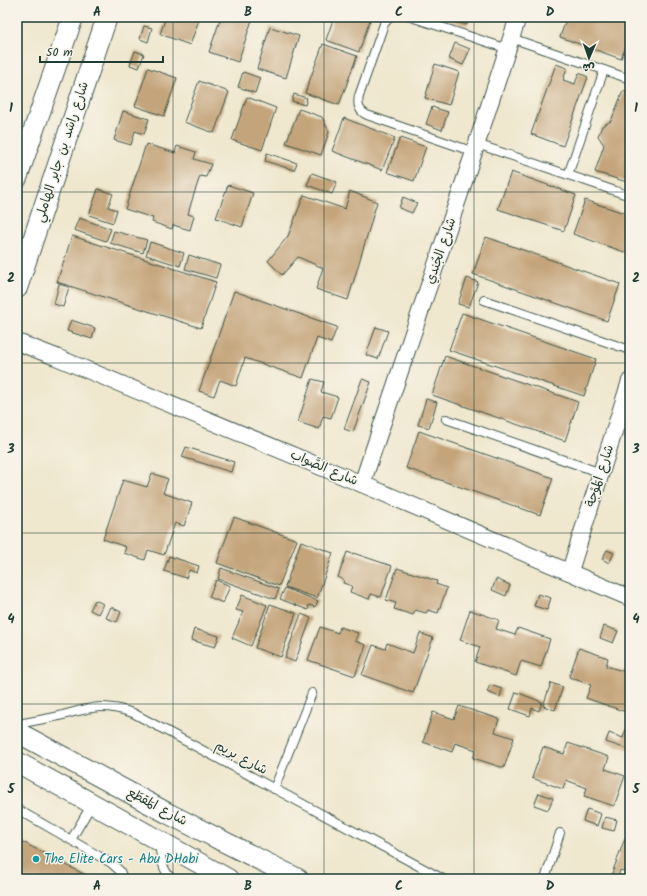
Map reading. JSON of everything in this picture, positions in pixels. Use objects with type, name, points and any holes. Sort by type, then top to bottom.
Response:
[{"type":"street","points":[[17,178],[73,17]]},
{"type":"street","name":"شارع راشد بن جابر الهاملي","points":[[17,288],[107,17]]},
{"type":"street","name":"شارع الجُندي","points":[[362,484],[476,148],[518,17]]},
{"type":"street","name":"شارع الصَّواب","points":[[17,342],[362,484],[570,571],[630,598]]},
{"type":"street","name":"شارع المَوْجة","points":[[570,571],[630,381]]},
{"type":"street","name":"شارع المَقطَع","points":[[17,732],[170,814],[298,879]]},
{"type":"street","points":[[17,762],[228,879]]},
{"type":"street","points":[[92,804],[98,803],[109,805],[146,826],[151,827],[161,825],[170,814]]},
{"type":"street","points":[[183,855],[181,850],[182,844],[186,840],[192,838],[273,879]]},
{"type":"lane","points":[[390,17],[384,24],[359,96],[358,106],[363,113],[568,175],[630,196]]},
{"type":"lane","points":[[411,17],[604,70],[630,79]]},
{"type":"lane","points":[[568,175],[604,70]]},
{"type":"lane","points":[[484,300],[630,350]]},
{"type":"lane","points":[[446,419],[601,473]]},
{"type":"lane","points":[[274,789],[312,693]]},
{"type":"lane","name":"شارع بريم","points":[[17,724],[44,719],[94,706],[107,706],[133,713],[443,879]]},
{"type":"lane","points":[[71,840],[92,804]]},
{"type":"lane","points":[[17,809],[111,863],[120,870],[123,879]]},
{"type":"lane","points":[[545,879],[560,832]]},
{"type":"lane","points":[[158,841],[163,867],[172,879]]},
{"type":"building","points":[[166,17],[200,17],[190,45],[160,34]]},
{"type":"building","points":[[221,17],[244,17],[252,20],[238,62],[209,52]]},
{"type":"building","points":[[334,17],[371,17],[359,52],[326,40]]},
{"type":"building","points":[[440,17],[469,17],[467,25]]},
{"type":"building","points":[[567,17],[611,17],[630,24],[630,36],[621,59],[560,37]]},
{"type":"building","points":[[144,26],[152,28],[148,42],[140,39]]},
{"type":"building","points":[[270,27],[299,36],[286,78],[257,69]]},
{"type":"building","points":[[455,43],[470,49],[463,65],[449,59]]},
{"type":"building","points":[[323,44],[357,56],[339,105],[305,93]]},
{"type":"building","points":[[135,51],[144,54],[139,68],[130,65]]},
{"type":"building","points":[[435,64],[459,72],[449,105],[425,98]]},
{"type":"building","points":[[556,64],[567,68],[563,80],[575,84],[579,73],[588,77],[563,146],[531,134]]},
{"type":"building","points":[[148,68],[177,78],[164,116],[135,106]]},
{"type":"building","points":[[243,72],[260,78],[255,93],[238,87]]},
{"type":"building","points":[[199,81],[229,92],[214,133],[184,122]]},
{"type":"building","points":[[623,91],[630,94],[630,183],[595,172],[604,145],[598,136],[602,126],[611,121]]},
{"type":"building","points":[[294,94],[307,98],[305,105],[292,101]]},
{"type":"building","points":[[247,97],[276,108],[262,150],[232,140]]},
{"type":"building","points":[[432,107],[448,112],[442,130],[426,124]]},
{"type":"building","points":[[299,109],[322,117],[329,132],[321,155],[286,143]]},
{"type":"building","points":[[123,111],[149,119],[144,134],[135,131],[131,145],[114,140]]},
{"type":"building","points":[[344,118],[395,138],[382,170],[332,151]]},
{"type":"building","points":[[400,138],[426,147],[414,181],[387,172]]},
{"type":"building","points":[[146,144],[175,153],[177,146],[196,152],[194,159],[211,164],[206,177],[200,176],[193,197],[188,214],[194,216],[190,230],[173,225],[172,229],[152,222],[153,218],[125,209]]},
{"type":"building","points":[[267,153],[297,163],[294,170],[265,161]]},
{"type":"building","points":[[511,172],[576,195],[564,231],[498,209]]},
{"type":"building","points":[[312,173],[337,182],[332,194],[307,185]]},
{"type":"building","points":[[228,185],[253,193],[242,227],[216,218]]},
{"type":"building","points":[[98,189],[113,194],[108,207],[117,210],[113,223],[89,215]]},
{"type":"building","points":[[350,191],[377,202],[348,300],[316,289],[323,268],[298,257],[282,275],[268,261],[288,236],[304,195],[345,209]]},
{"type":"building","points":[[403,197],[417,203],[412,213],[399,208]]},
{"type":"building","points":[[585,200],[630,215],[630,254],[573,234]]},
{"type":"building","points":[[79,218],[111,229],[106,241],[74,230]]},
{"type":"building","points":[[114,231],[147,240],[143,253],[110,243]]},
{"type":"building","points":[[72,236],[216,282],[201,328],[57,282]]},
{"type":"building","points":[[486,237],[620,284],[607,321],[473,274]]},
{"type":"building","points":[[150,242],[184,253],[180,266],[146,255]]},
{"type":"building","points":[[189,255],[220,265],[216,278],[185,269]]},
{"type":"building","points":[[467,278],[478,282],[469,307],[458,304]]},
{"type":"building","points":[[59,284],[69,287],[63,307],[54,304]]},
{"type":"building","points":[[234,291],[337,327],[331,343],[317,338],[303,378],[245,358],[236,386],[220,380],[214,396],[199,391]]},
{"type":"building","points":[[462,313],[596,359],[584,396],[449,350]]},
{"type":"building","points":[[71,320],[95,328],[92,339],[67,331]]},
{"type":"building","points":[[376,327],[388,331],[378,359],[366,355]]},
{"type":"building","points":[[445,356],[578,402],[565,441],[432,395]]},
{"type":"building","points":[[312,379],[324,382],[321,392],[338,397],[331,418],[323,416],[319,429],[298,422]]},
{"type":"building","points":[[362,379],[371,382],[353,432],[344,429]]},
{"type":"building","points":[[426,399],[437,402],[429,428],[418,425]]},
{"type":"building","points":[[419,431],[553,478],[540,515],[406,468]]},
{"type":"building","points":[[186,447],[234,462],[231,472],[182,457]]},
{"type":"building","points":[[152,473],[168,479],[163,493],[192,503],[184,526],[175,523],[164,555],[148,550],[145,560],[124,553],[126,547],[103,539],[123,480],[147,487]]},
{"type":"building","points":[[234,517],[297,540],[279,586],[217,563]]},
{"type":"building","points":[[301,541],[333,553],[317,598],[285,587]]},
{"type":"building","points":[[607,550],[614,553],[609,563],[602,559]]},
{"type":"building","points":[[347,552],[392,566],[381,597],[371,594],[369,599],[350,592],[352,586],[343,583],[344,580],[338,577]]},
{"type":"building","points":[[169,556],[199,566],[197,573],[189,570],[186,578],[164,571]]},
{"type":"building","points":[[221,568],[279,589],[275,599],[218,579]]},
{"type":"building","points":[[397,568],[437,581],[436,584],[447,588],[438,613],[428,610],[426,613],[415,610],[413,615],[394,609],[396,603],[386,600]]},
{"type":"building","points":[[496,579],[510,585],[506,596],[492,590]]},
{"type":"building","points":[[216,580],[230,586],[223,603],[209,597]]},
{"type":"building","points":[[285,588],[318,601],[315,607],[309,605],[308,610],[280,599]]},
{"type":"building","points":[[538,594],[551,598],[547,610],[534,606]]},
{"type":"building","points":[[242,595],[267,605],[251,646],[232,638],[243,612],[236,610]]},
{"type":"building","points":[[95,600],[103,604],[98,614],[90,610]]},
{"type":"building","points":[[270,604],[296,613],[281,657],[255,648]]},
{"type":"building","points":[[111,607],[121,612],[117,622],[106,618]]},
{"type":"building","points":[[470,610],[499,620],[496,629],[515,635],[518,628],[550,639],[541,667],[521,661],[516,676],[475,662],[480,647],[460,640]]},
{"type":"building","points":[[301,614],[311,618],[295,662],[285,658]]},
{"type":"building","points":[[604,626],[618,631],[613,643],[600,638]]},
{"type":"building","points":[[320,627],[338,633],[340,627],[358,633],[355,641],[366,645],[355,676],[308,660]]},
{"type":"building","points":[[194,629],[219,636],[215,647],[191,640]]},
{"type":"building","points":[[420,633],[433,638],[413,693],[362,675],[373,645],[385,649],[387,643],[413,653]]},
{"type":"building","points":[[579,648],[608,658],[606,666],[626,672],[630,665],[630,701],[626,712],[586,698],[591,685],[569,677]]},
{"type":"building","points":[[551,683],[563,687],[555,710],[543,706]]},
{"type":"building","points":[[490,685],[502,689],[500,697],[487,692]]},
{"type":"building","points":[[516,692],[542,702],[539,711],[532,708],[530,716],[510,709]]},
{"type":"building","points":[[459,706],[499,719],[495,732],[514,738],[504,768],[473,758],[476,750],[455,743],[452,752],[423,742],[433,712],[454,719]]},
{"type":"building","points":[[626,729],[630,731],[630,750],[606,742],[609,733],[623,738]]},
{"type":"building","points":[[568,743],[609,757],[605,769],[625,776],[614,806],[584,796],[587,788],[566,780],[563,789],[532,778],[543,747],[564,754]]},
{"type":"building","points":[[539,793],[553,798],[548,810],[534,805]]},
{"type":"building","points":[[587,809],[601,814],[597,826],[583,821]]},
{"type":"building","points":[[605,817],[617,820],[614,831],[602,828]]},
{"type":"building","points":[[625,838],[630,839],[630,873],[620,870],[618,877],[623,879],[610,879]]},
{"type":"building","name":"The Elite Cars - Abu DHabi","points":[[17,839],[93,879],[17,879]]},
{"type":"place","name":"The Elite Cars - Abu DHabi","points":[[36,859]]}]
